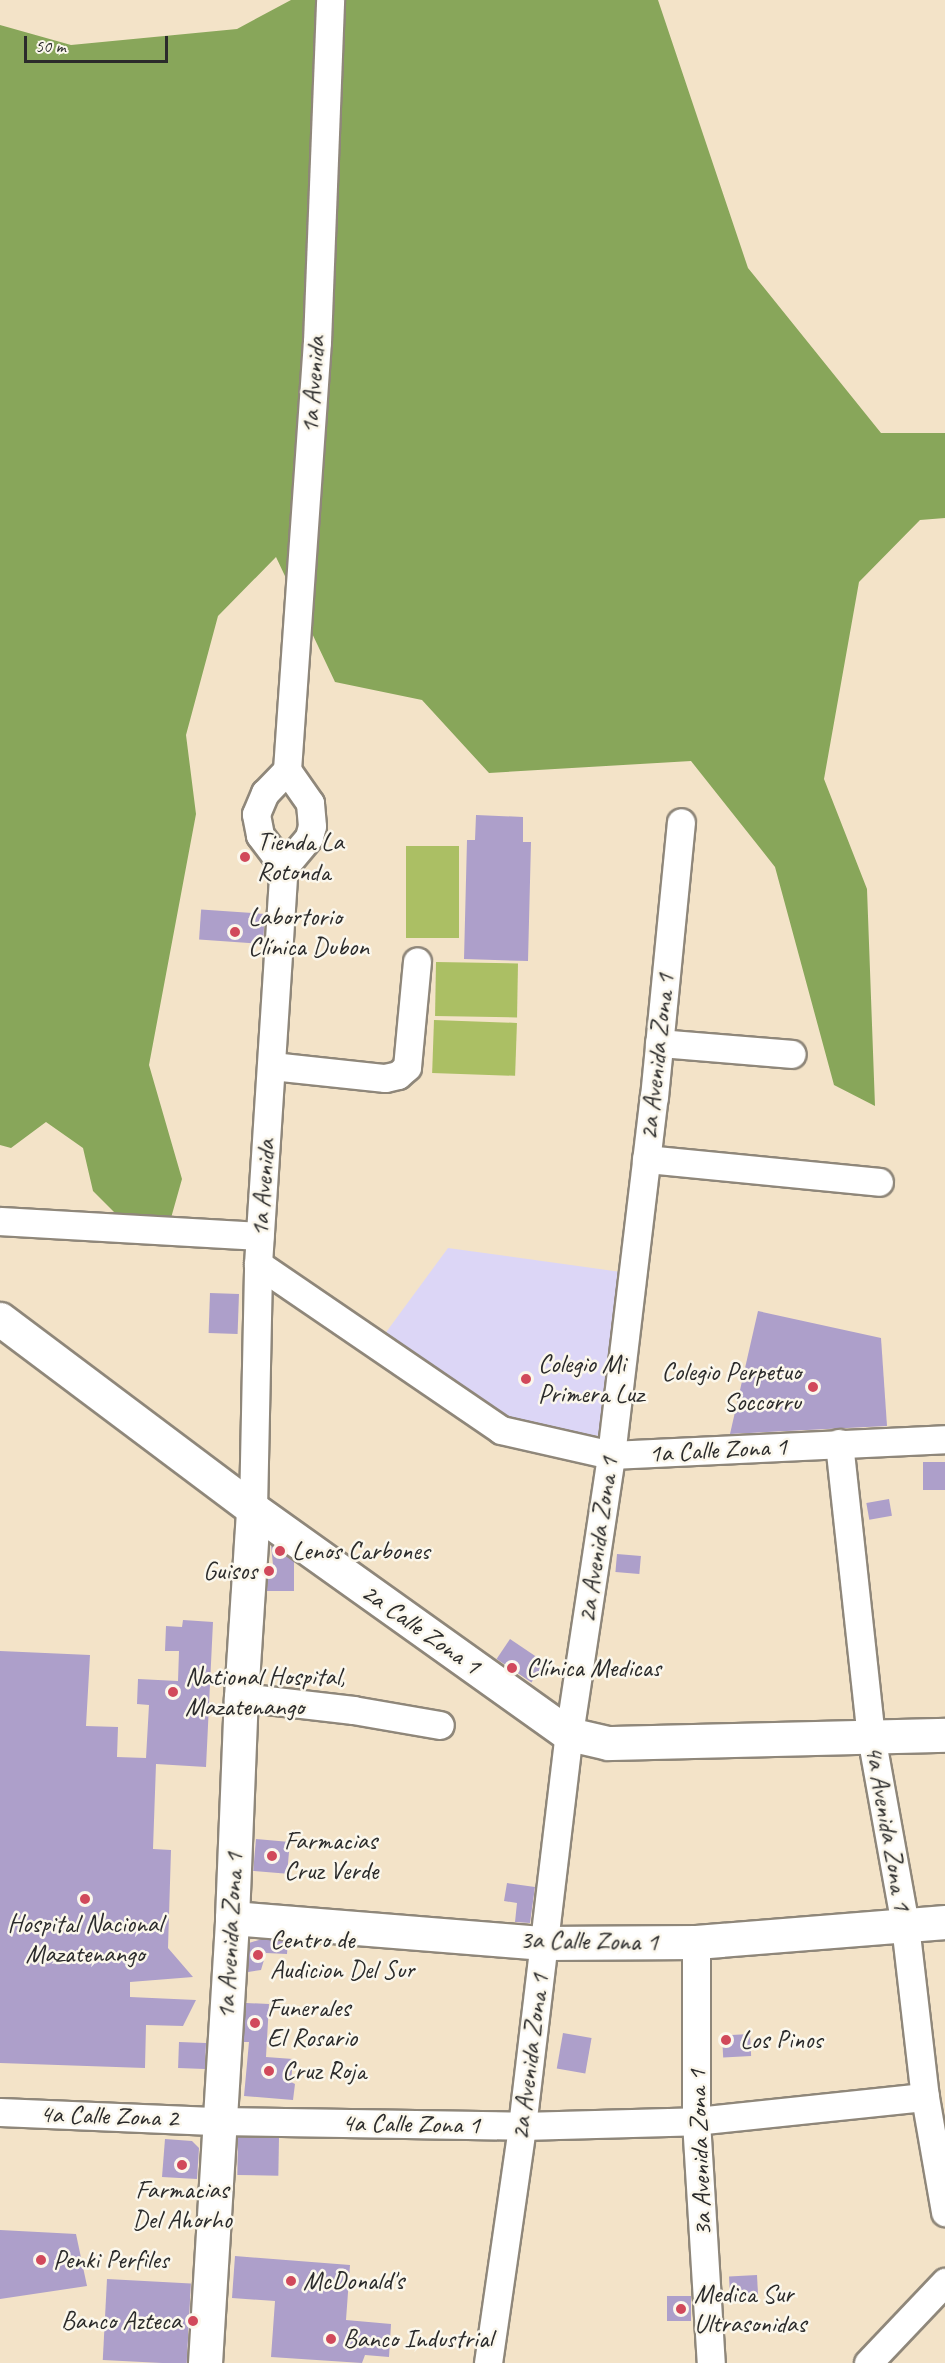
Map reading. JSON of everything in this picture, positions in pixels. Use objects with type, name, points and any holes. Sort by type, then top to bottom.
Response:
[{"type":"main road","name":"2a Calle Zona 1","points":[[0,1319],[253,1509],[569,1734],[608,1743],[945,1735]]},
{"type":"main road","name":"1a Avenida Zona 1","points":[[205,2363],[232,1918],[241,1697],[253,1509]]},
{"type":"main road","name":"3a Calle Zona 1","points":[[232,1918],[544,1943],[696,1942],[945,1922]]},
{"type":"street","name":"1a Avenida","points":[[287,770],[317,342],[330,0]]},
{"type":"street","points":[[287,770],[305,792],[312,814],[309,837],[287,863],[260,835],[256,814],[265,793],[287,770]]},
{"type":"street","name":"2a Avenida Zona 1","points":[[488,2363],[522,2126],[569,1734],[611,1455],[646,1159],[681,822]]},
{"type":"street","name":"1a Avenida","points":[[253,1509],[258,1264],[287,863]]},
{"type":"street","points":[[272,1066],[386,1078],[398,1075],[407,1067],[417,961]]},
{"type":"street","points":[[658,1043],[792,1054]]},
{"type":"street","points":[[646,1159],[879,1182]]},
{"type":"street","points":[[0,1221],[260,1236]]},
{"type":"street","name":"1a Calle Zona 1","points":[[258,1264],[501,1430],[611,1455],[945,1439]]},
{"type":"street","name":"4a Avenida Zona 1","points":[[839,1443],[871,1736],[905,1925],[926,2097],[945,2212]]},
{"type":"street","points":[[241,1697],[353,1710],[440,1725]]},
{"type":"street","name":"3a Avenida Zona 1","points":[[696,1942],[696,2121],[711,2363]]},
{"type":"street","name":"4a Calle Zona 1","points":[[219,2121],[522,2126],[696,2121],[926,2097]]},
{"type":"street","name":"4a Calle Zona 2","points":[[0,2112],[219,2121]]},
{"type":"street","points":[[868,2363],[945,2282]]},
{"type":"shaded area","name":"Colegio Mi Primera Luz","points":[[448,1248],[621,1272],[599,1436],[507,1423],[384,1335]]},
{"type":"green space","points":[[291,0],[658,0],[748,268],[881,433],[945,433],[945,518],[920,520],[859,582],[824,779],[867,889],[875,1106],[834,1085],[775,867],[691,761],[489,773],[422,700],[335,682],[276,557],[218,616],[186,735],[196,814],[149,1065],[182,1179],[171,1218],[126,1224],[93,1191],[83,1148],[46,1122],[11,1148],[0,1145],[0,25],[71,45],[237,29]]},
{"type":"green space","points":[[406,846],[459,846],[459,938],[406,938]]},
{"type":"green space","points":[[436,962],[518,963],[517,1017],[435,1016]]},
{"type":"green space","points":[[434,1020],[517,1023],[515,1076],[432,1073]]},
{"type":"building","points":[[476,815],[523,817],[523,842],[531,842],[528,961],[464,959],[467,840],[475,840]]},
{"type":"building","name":"Labortorio Clínica Dubon","points":[[201,910],[265,914],[263,944],[199,939]]},
{"type":"building","points":[[210,1293],[239,1294],[238,1334],[209,1333]]},
{"type":"building","name":"Colegio Perpetuo Soccorru","points":[[758,1311],[881,1338],[887,1426],[730,1434]]},
{"type":"building","points":[[923,1462],[945,1462],[945,1490],[923,1490]]},
{"type":"building","points":[[889,1499],[892,1516],[869,1520],[866,1503]]},
{"type":"building","points":[[271,1545],[294,1561],[294,1591],[267,1591],[268,1565],[273,1565]]},
{"type":"building","points":[[617,1554],[641,1556],[639,1574],[615,1572]]},
{"type":"building","name":"Hospital Nacional Mazatenango","points":[[183,1620],[213,1622],[206,1767],[156,1764],[153,1849],[171,1850],[168,1948],[193,1977],[130,1982],[130,1997],[196,2000],[183,2026],[146,2025],[145,2068],[0,2063],[0,1651],[90,1655],[86,1726],[118,1727],[117,1757],[146,1758],[149,1705],[137,1704],[138,1679],[178,1681],[179,1651],[165,1651],[166,1626],[182,1627]]},
{"type":"building","points":[[510,1639],[545,1662],[531,1682],[497,1659]]},
{"type":"building","name":"Farmacias Cruz Verde","points":[[256,1839],[290,1842],[287,1874],[253,1871]]},
{"type":"building","points":[[507,1883],[535,1887],[530,1923],[515,1922],[517,1903],[504,1901]]},
{"type":"building","name":"Centro de Audicion Del Sur","points":[[262,1939],[288,1941],[287,1954],[266,1953],[261,1970],[248,1972],[249,1943]]},
{"type":"building","name":"Cruz Roja","points":[[246,2003],[269,2004],[266,2057],[293,2059],[291,2082],[295,2084],[293,2100],[244,2096],[249,2042],[243,2042]]},
{"type":"building","points":[[563,2033],[592,2038],[585,2073],[557,2068]]},
{"type":"building","points":[[750,2034],[751,2056],[723,2057],[722,2035]]},
{"type":"building","points":[[179,2042],[206,2043],[205,2069],[178,2068]]},
{"type":"building","points":[[238,2137],[279,2138],[278,2176],[237,2175]]},
{"type":"building","name":"Farmacias Del Ahorho","points":[[165,2139],[192,2141],[199,2148],[197,2179],[162,2177]]},
{"type":"building","name":"Penki Perfiles","points":[[0,2230],[76,2234],[87,2286],[0,2299]]},
{"type":"building","points":[[235,2256],[350,2265],[346,2320],[391,2324],[389,2357],[365,2355],[362,2363],[271,2357],[275,2301],[232,2298]]},
{"type":"building","points":[[757,2275],[758,2295],[730,2296],[729,2276]]},
{"type":"building","points":[[107,2279],[191,2283],[187,2363],[103,2360]]},
{"type":"building","name":"Medica Sur Ultrasonidas","points":[[667,2296],[691,2296],[691,2321],[667,2321]]},
{"type":"place","name":"Tienda La Rotonda","points":[[245,857]]},
{"type":"place","name":"Labortorio Clínica Dubon","points":[[235,932]]},
{"type":"place","name":"Colegio Mi Primera Luz","points":[[526,1379]]},
{"type":"place","name":"Colegio Perpetuo Soccorru","points":[[813,1387]]},
{"type":"place","name":"Lenos Carbones","points":[[280,1551]]},
{"type":"place","name":"Guisos","points":[[269,1571]]},
{"type":"place","name":"Clínica Medicas","points":[[512,1668]]},
{"type":"place","name":"National Hospital, Mazatenango","points":[[173,1692]]},
{"type":"place","name":"Farmacias Cruz Verde","points":[[272,1856]]},
{"type":"place","name":"Hospital Nacional Mazatenango","points":[[85,1899]]},
{"type":"place","name":"Centro de Audicion Del Sur","points":[[258,1955]]},
{"type":"place","name":"Funerales El Rosario","points":[[255,2023]]},
{"type":"place","name":"Los Pinos","points":[[726,2040]]},
{"type":"place","name":"Cruz Roja","points":[[269,2071]]},
{"type":"place","name":"Farmacias Del Ahorho","points":[[182,2165]]},
{"type":"place","name":"Penki Perfiles","points":[[41,2260]]},
{"type":"place","name":"McDonald's","points":[[291,2281]]},
{"type":"place","name":"Medica Sur Ultrasonidas","points":[[681,2309]]},
{"type":"place","name":"Banco Azteca","points":[[193,2321]]},
{"type":"place","name":"Banco Industrial","points":[[331,2339]]}]
